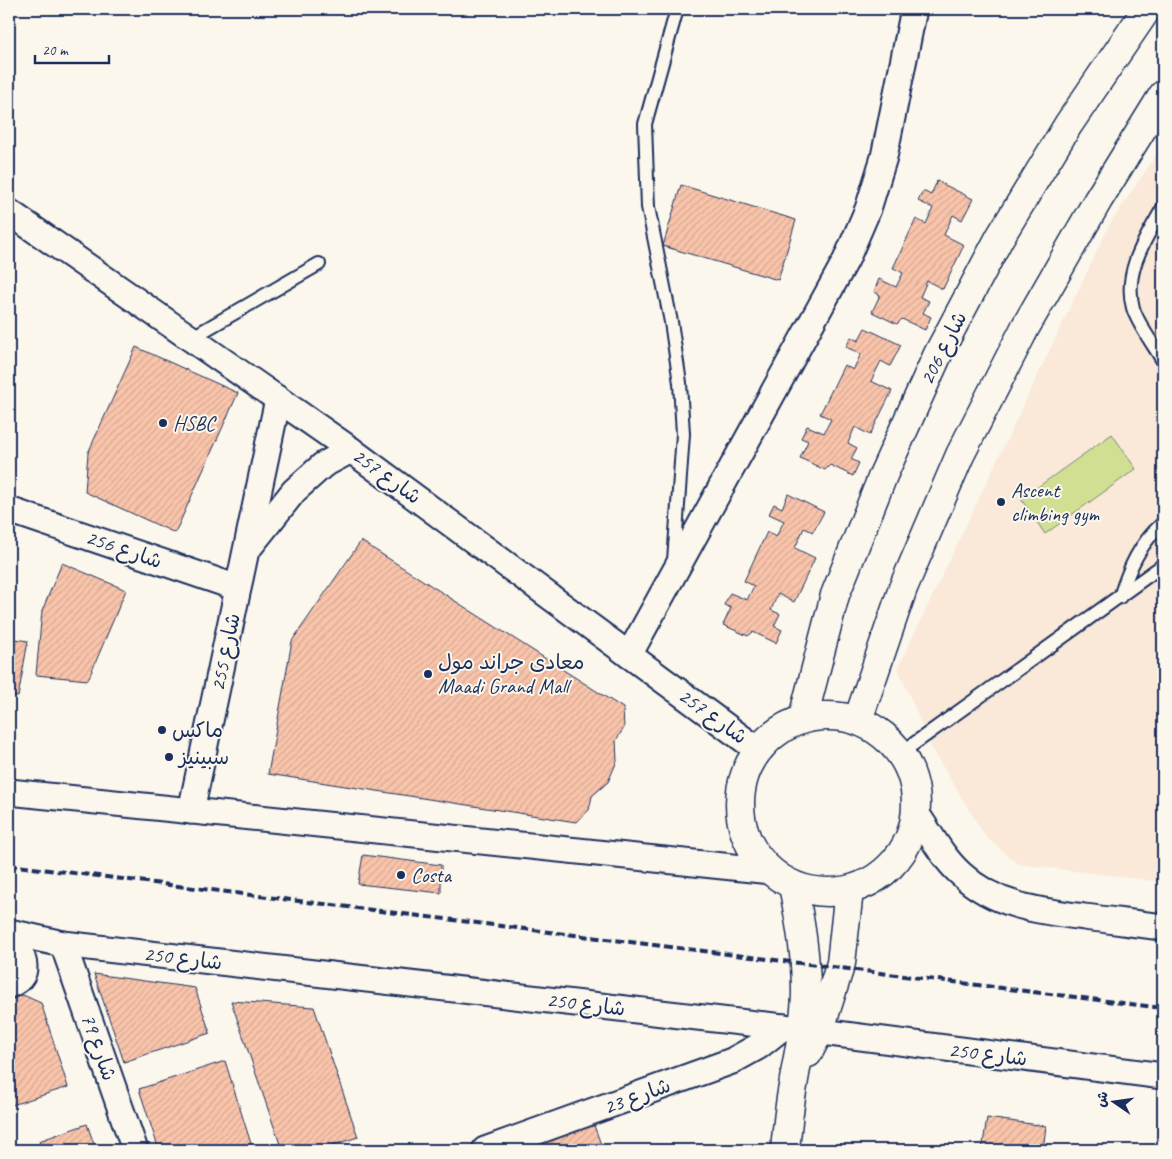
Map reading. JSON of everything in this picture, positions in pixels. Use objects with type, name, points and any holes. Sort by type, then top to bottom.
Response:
[{"type":"street","points":[[629,655],[846,260],[868,209],[884,157],[914,9]]},
{"type":"street","name":"شارع 206","points":[[803,718],[835,596],[884,473],[938,354],[1000,238],[1138,12]]},
{"type":"street","points":[[858,720],[903,588],[960,455],[1026,326],[1098,200],[1163,95]]},
{"type":"street","name":"شارع 257","points":[[9,212],[351,450],[758,750]]},
{"type":"street","name":"شارع 255","points":[[191,810],[278,399]]},
{"type":"street","name":"شارع 255","points":[[246,553],[294,491],[323,466],[351,450]]},
{"type":"street","name":"شارع 256","points":[[9,510],[238,588]]},
{"type":"street","points":[[9,792],[191,810],[782,878],[812,891],[830,892],[849,890],[874,880],[895,862],[909,839],[916,812],[914,782],[901,753],[889,739],[874,728],[858,720],[830,715],[803,718],[778,731],[758,750],[746,769],[741,791],[740,813],[745,835],[756,855],[782,878],[801,922],[805,957],[806,993],[785,1150]]},
{"type":"street","points":[[916,812],[946,858],[960,874],[980,891],[1008,903],[1039,912],[1163,927]]},
{"type":"street","points":[[801,1030],[841,963],[849,890]]},
{"type":"street","points":[[9,932],[24,957],[24,969],[20,978],[9,985]]},
{"type":"street","name":"شارع 250","points":[[9,932],[63,944],[801,1030],[1163,1076]]},
{"type":"street","name":"شارع 79","points":[[63,944],[135,1150]]},
{"type":"street","name":"شارع 23","points":[[485,1150],[732,1061],[758,1046],[801,1030]]},
{"type":"lane","points":[[673,577],[683,434],[680,383],[671,322],[648,207],[645,124],[677,9]]},
{"type":"lane","points":[[1163,208],[1137,254],[1131,280],[1133,308],[1163,361]]},
{"type":"lane","points":[[191,338],[319,264]]},
{"type":"lane","points":[[1120,597],[1127,572],[1139,550],[1163,523]]},
{"type":"lane","points":[[901,753],[1163,565]]},
{"type":"shaded area","points":[[1163,145],[1163,882],[1018,864],[986,837],[933,751],[898,668],[1110,224]]},
{"type":"green space","points":[[1112,434],[1136,469],[1045,534],[1021,499]]},
{"type":"building","points":[[937,181],[973,199],[962,220],[953,215],[944,235],[964,245],[943,289],[927,281],[920,297],[929,301],[923,313],[931,317],[925,330],[902,319],[897,324],[872,312],[880,295],[874,292],[879,279],[896,287],[903,273],[893,268],[916,219],[926,224],[933,208],[918,201],[923,191],[931,195]]},
{"type":"building","points":[[681,185],[796,220],[778,280],[663,246]]},
{"type":"building","points":[[865,328],[901,345],[890,366],[881,361],[871,381],[892,391],[870,435],[855,427],[848,443],[857,448],[851,459],[859,463],[853,476],[830,465],[825,470],[800,458],[808,441],[801,438],[807,426],[824,433],[831,419],[820,414],[844,365],[853,370],[861,354],[846,347],[851,337],[858,341]]},
{"type":"building","name":"HSBC","points":[[136,347],[238,393],[175,533],[85,492],[88,453]]},
{"type":"building","points":[[788,494],[824,512],[813,532],[804,528],[795,548],[815,558],[794,602],[778,594],[771,610],[780,614],[774,626],[782,630],[776,643],[753,632],[748,636],[723,625],[731,608],[724,605],[730,593],[747,600],[754,586],[744,581],[767,532],[776,537],[784,521],[769,514],[774,504],[782,508]]},
{"type":"building","name":"معادى جراند مول Maadi Grand Mall","points":[[361,541],[623,708],[624,728],[616,740],[617,761],[608,782],[592,796],[589,810],[576,822],[268,774],[292,641]]},
{"type":"building","points":[[62,563],[126,590],[88,680],[36,675],[42,611]]},
{"type":"building","points":[[9,638],[28,641],[18,697],[9,695]]},
{"type":"building","name":"Costa","points":[[363,855],[441,865],[441,893],[358,884]]},
{"type":"building","points":[[94,974],[195,988],[210,1033],[124,1062]]},
{"type":"building","points":[[23,995],[41,1003],[68,1087],[9,1106],[9,1000]]},
{"type":"building","points":[[231,1001],[314,1007],[358,1137],[318,1150],[282,1150]]},
{"type":"building","points":[[225,1061],[253,1150],[159,1150],[139,1089]]},
{"type":"building","points":[[987,1118],[1046,1126],[1043,1150],[982,1150]]},
{"type":"building","points":[[592,1120],[603,1150],[514,1150]]},
{"type":"building","points":[[87,1124],[96,1150],[42,1150],[39,1141]]},
{"type":"railway","points":[[9,865],[1163,1008]]},
{"type":"place","name":"HSBC","points":[[163,423]]},
{"type":"place","name":"Ascent climbing gym","points":[[1001,502]]},
{"type":"place","name":"معادى جراند مول Maadi Grand Mall","points":[[428,674]]},
{"type":"place","name":"ماكس","points":[[162,730]]},
{"type":"place","name":"سبينيز","points":[[169,757]]},
{"type":"place","name":"Costa","points":[[401,875]]}]
